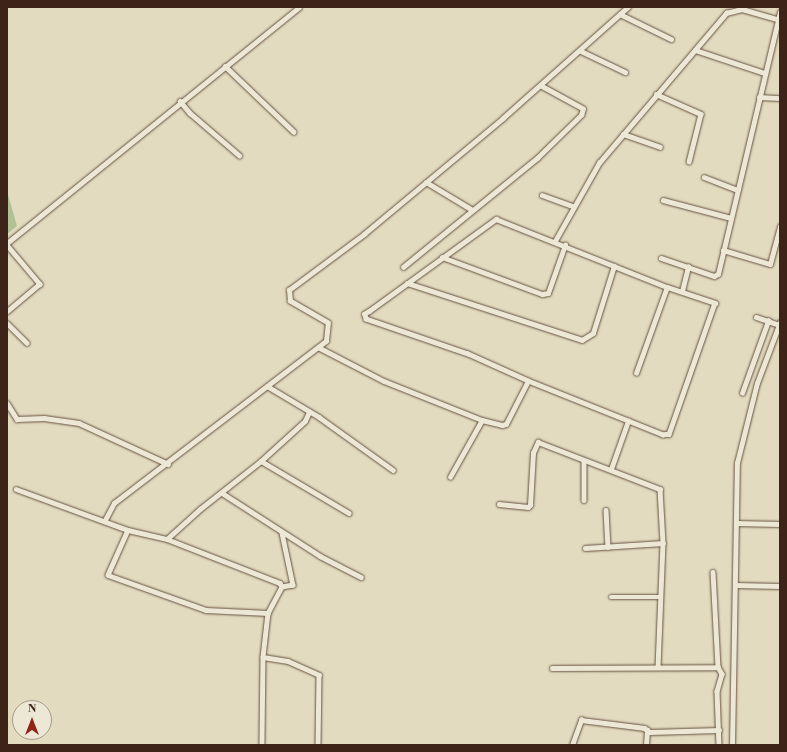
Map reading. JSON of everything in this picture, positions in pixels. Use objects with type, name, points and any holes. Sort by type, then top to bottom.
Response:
[{"type":"street","points":[[7,312],[40,284],[7,244],[180,101],[298,7]]},
{"type":"street","points":[[105,520],[114,503],[168,464],[326,341],[328,322],[290,301],[289,290],[364,234],[581,52],[628,7]]},
{"type":"street","points":[[554,241],[599,163],[656,94],[730,10],[742,9],[778,19]]},
{"type":"street","points":[[662,258],[716,276],[780,12]]},
{"type":"street","points":[[620,14],[671,39]]},
{"type":"street","points":[[695,50],[765,73]]},
{"type":"street","points":[[581,52],[625,72]]},
{"type":"street","points":[[225,66],[294,132]]},
{"type":"street","points":[[403,267],[472,209],[537,158],[581,115],[583,109],[541,86]]},
{"type":"street","points":[[656,94],[701,114],[689,162]]},
{"type":"street","points":[[759,97],[780,98]]},
{"type":"street","points":[[180,101],[190,113],[239,155]]},
{"type":"street","points":[[622,134],[660,147]]},
{"type":"street","points":[[704,177],[738,190]]},
{"type":"street","points":[[426,182],[472,209]]},
{"type":"street","points":[[542,195],[573,206]]},
{"type":"street","points":[[663,200],[731,218]]},
{"type":"street","points":[[491,220],[565,245],[666,287],[682,291],[715,305],[672,431],[663,434],[628,421],[528,381],[468,354],[366,319],[364,314],[491,220]]},
{"type":"street","points":[[723,250],[770,264],[780,226]]},
{"type":"street","points":[[442,257],[542,294],[548,293],[565,245]]},
{"type":"street","points":[[407,283],[582,340],[593,333],[614,266]]},
{"type":"street","points":[[682,291],[688,267]]},
{"type":"street","points":[[636,373],[666,287]]},
{"type":"street","points":[[732,745],[738,456],[757,383],[780,324],[756,317]]},
{"type":"street","points":[[742,392],[768,321]]},
{"type":"street","points":[[7,323],[27,343]]},
{"type":"street","points":[[318,347],[384,381],[482,420],[506,424],[528,381]]},
{"type":"street","points":[[267,386],[309,412],[393,470]]},
{"type":"street","points":[[7,403],[16,419],[44,418],[78,423],[168,464]]},
{"type":"street","points":[[167,540],[200,509],[261,461],[305,421],[309,412]]},
{"type":"street","points":[[450,477],[482,420]]},
{"type":"street","points":[[611,469],[628,421]]},
{"type":"street","points":[[499,504],[528,507],[530,505],[534,446],[538,442],[584,461],[611,469],[618,475],[660,489],[663,543],[658,667]]},
{"type":"street","points":[[261,461],[348,513]]},
{"type":"street","points":[[584,461],[584,500]]},
{"type":"street","points":[[16,489],[105,520],[128,530],[167,540],[260,573],[282,586],[293,586],[282,533]]},
{"type":"street","points":[[222,493],[282,533],[361,577]]},
{"type":"street","points":[[606,510],[608,547]]},
{"type":"street","points":[[736,523],[780,524]]},
{"type":"street","points":[[128,530],[108,575],[206,610],[268,613]]},
{"type":"street","points":[[585,548],[663,543]]},
{"type":"street","points":[[713,572],[718,667],[722,674],[717,691],[719,745]]},
{"type":"street","points":[[735,585],[780,586]]},
{"type":"street","points":[[262,745],[263,657],[268,613],[282,586]]},
{"type":"street","points":[[611,597],[660,597]]},
{"type":"street","points":[[263,657],[288,661],[319,675],[318,745]]},
{"type":"street","points":[[552,668],[718,667]]},
{"type":"street","points":[[572,745],[581,720],[670,732],[719,730]]},
{"type":"street","points":[[646,745],[647,730]]},
{"type":"green space","points":[[7,191],[17,226],[7,234]]}]
